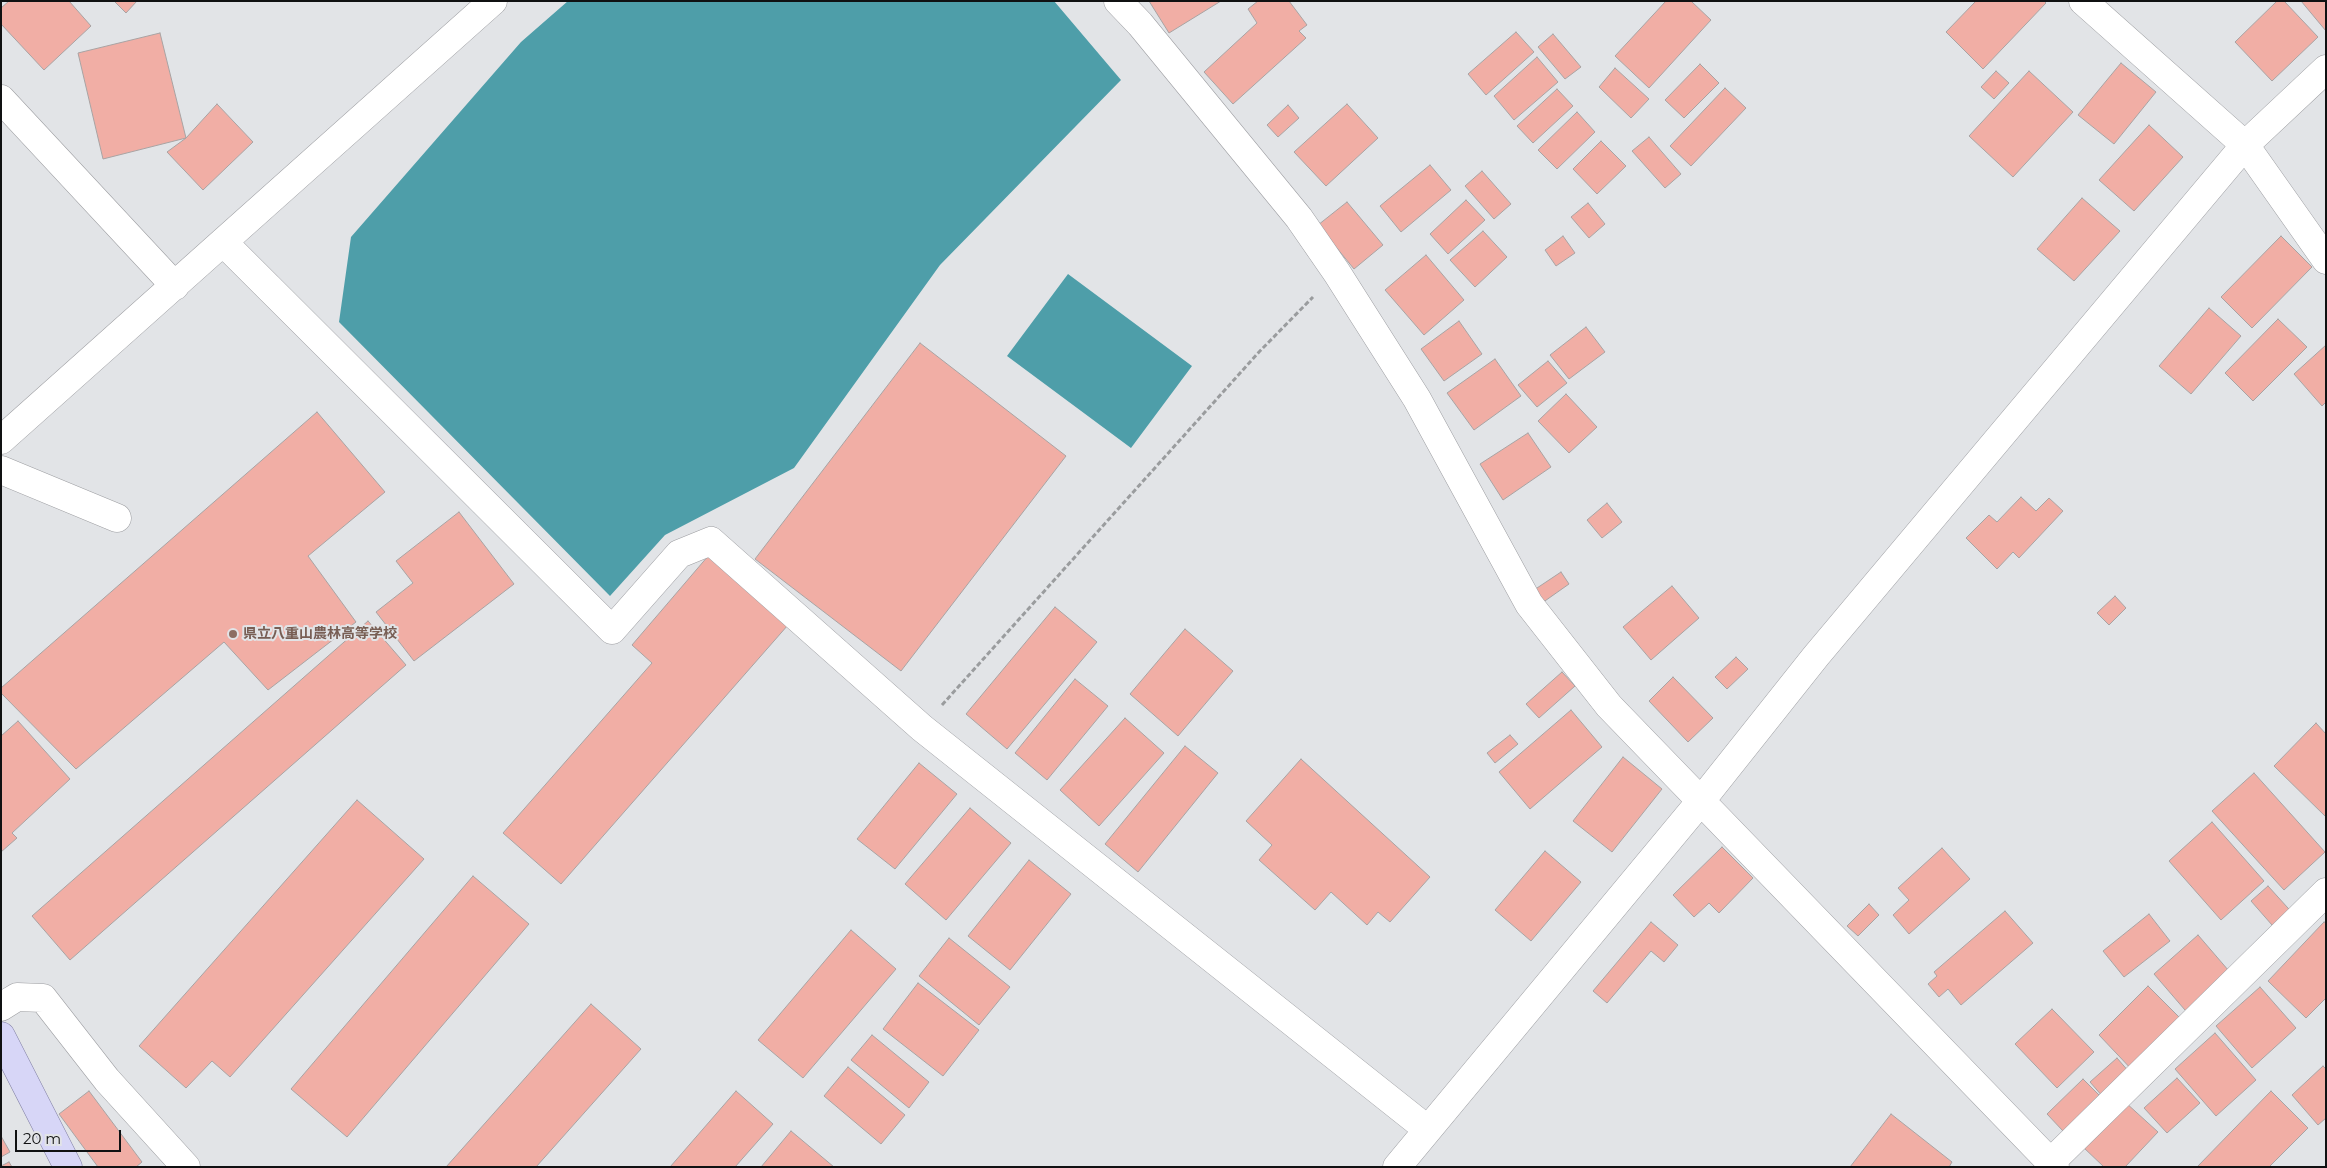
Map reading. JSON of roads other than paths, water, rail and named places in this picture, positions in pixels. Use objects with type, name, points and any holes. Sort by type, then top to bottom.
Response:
[{"type":"main road","points":[[1,1036],[68,1167]]},
{"type":"street","points":[[1,440],[493,1]]},
{"type":"street","points":[[1118,1],[1140,24],[1299,218],[1337,273],[1416,399],[1529,604],[1608,706],[2053,1165],[2326,892]]},
{"type":"street","points":[[2083,1],[2245,145],[2326,260]]},
{"type":"street","points":[[1397,1167],[1700,802],[1816,656],[2245,145],[2326,69]]},
{"type":"street","points":[[1,99],[175,286]]},
{"type":"street","points":[[224,243],[612,630],[679,554],[711,541],[922,728],[1427,1129]]},
{"type":"street","points":[[1,470],[116,518]]},
{"type":"street","points":[[1,1007],[17,997],[43,998],[107,1080],[186,1167]]},
{"type":"water","points":[[568,1],[1054,1],[1121,80],[940,265],[794,468],[665,535],[610,596],[339,322],[351,237],[521,42]]},
{"type":"water","points":[[1068,274],[1192,366],[1131,448],[1007,356]]},
{"type":"place","name":"県立八重山農林高等学校","points":[[233,634]]}]
